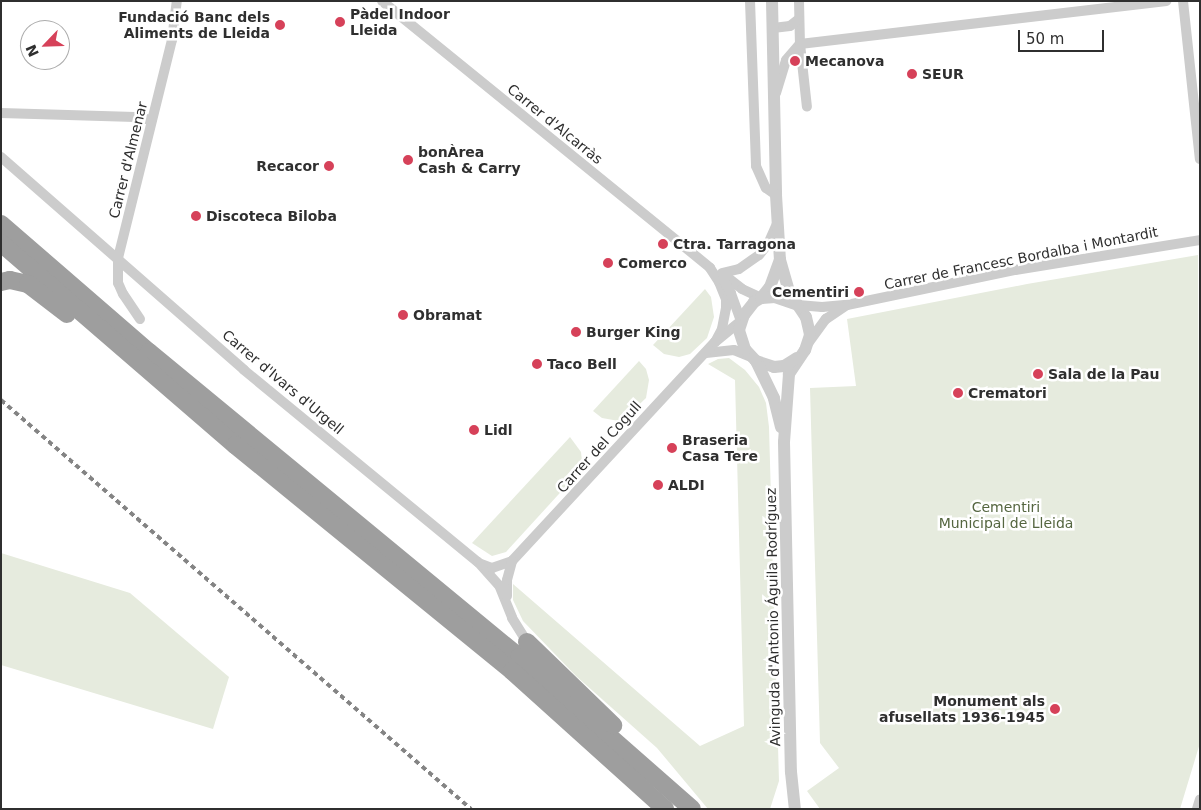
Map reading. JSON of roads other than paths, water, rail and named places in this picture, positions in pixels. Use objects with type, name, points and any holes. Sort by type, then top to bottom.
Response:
[{"type":"highway","points":[[1,224],[156,358],[519,657],[692,809]]},
{"type":"highway","points":[[1,243],[235,445],[512,671],[664,809]]},
{"type":"highway","points":[[1,282],[10,280],[28,284],[79,324],[102,330]]},
{"type":"highway","points":[[526,642],[640,750],[692,809]]},
{"type":"street","name":"Carrer d'Almenar","points":[[140,319],[120,289],[117,271],[118,258],[172,40],[177,1]]},
{"type":"street","name":"Carrer d'Alcarràs","points":[[382,1],[716,272],[742,289],[761,298]]},
{"type":"street","points":[[750,1],[756,166],[766,188],[776,195]]},
{"type":"street","points":[[706,353],[734,350],[764,365],[784,366],[804,350],[809,326],[789,292],[780,260],[776,195],[772,1]]},
{"type":"street","points":[[799,1],[800,44],[806,107]]},
{"type":"street","points":[[774,99],[786,60],[800,44],[1166,1]]},
{"type":"street","points":[[1182,1],[1200,159]]},
{"type":"street","points":[[773,28],[790,26],[799,19]]},
{"type":"street","points":[[1,113],[135,117],[152,120]]},
{"type":"street","name":"Carrer d'Ivars d'Urgell","points":[[1,157],[244,370],[478,562],[499,585],[512,618],[526,642]]},
{"type":"street","points":[[716,272],[739,270],[760,255],[768,244],[778,223]]},
{"type":"street","name":"Carrer de Francesc Bordalba i Montardit","points":[[798,305],[822,307],[847,306],[1025,268],[1200,240]]},
{"type":"street","points":[[741,321],[754,302],[761,298],[770,287],[780,260]]},
{"type":"street","name":"Carrer d'Alcarràs","points":[[716,272],[731,293],[741,321]]},
{"type":"street","name":"Carrer d'Alcarràs","points":[[715,342],[727,312],[726,299],[716,272]]},
{"type":"street","points":[[761,298],[775,297],[798,305]]},
{"type":"street","name":"Carrer de Francesc Bordalba i Montardit","points":[[804,350],[826,319],[847,306]]},
{"type":"street","name":"Carrer del Cogull","points":[[512,561],[715,342],[741,321]]},
{"type":"street","name":"Avinguda d'Antonio Águila Rodríguez","points":[[741,321],[741,339],[754,359],[774,398],[784,442]]},
{"type":"street","name":"Avinguda d'Antonio Águila Rodríguez","points":[[795,809],[784,442],[789,374],[804,350]]},
{"type":"street","points":[[478,562],[492,568],[512,561]]},
{"type":"street","points":[[508,604],[507,580],[512,561]]},
{"type":"street","name":"Avinguda d'Antonio Águila Rodríguez","points":[[784,809],[793,791]]},
{"type":"street","points":[[1197,809],[1200,800]]},
{"type":"railway","points":[[1,400],[471,809]]},
{"type":"place","name":"Pàdel Indoor Lleida","points":[[340,22]]},
{"type":"place","name":"Fundació Banc dels Aliments de Lleida","points":[[280,25]]},
{"type":"place","name":"Mecanova","points":[[795,61]]},
{"type":"place","name":"SEUR","points":[[912,74]]},
{"type":"place","name":"bonÀrea Cash & Carry","points":[[408,160]]},
{"type":"place","name":"Recacor","points":[[329,166]]},
{"type":"place","name":"Discoteca Biloba","points":[[196,216]]},
{"type":"place","name":"Ctra. Tarragona","points":[[663,244]]},
{"type":"place","name":"Comerco","points":[[608,263]]},
{"type":"place","name":"Cementiri","points":[[859,292]]},
{"type":"place","name":"Obramat","points":[[403,315]]},
{"type":"place","name":"Burger King","points":[[576,332]]},
{"type":"place","name":"Taco Bell","points":[[537,364]]},
{"type":"place","name":"Sala de la Pau","points":[[1038,374]]},
{"type":"place","name":"Crematori","points":[[958,393]]},
{"type":"place","name":"Lidl","points":[[474,430]]},
{"type":"place","name":"Braseria Casa Tere","points":[[672,448]]},
{"type":"place","name":"ALDI","points":[[658,485]]},
{"type":"place","name":"Monument als afusellats 1936-1945","points":[[1055,709]]},
{"type":"park label","name":"Cementiri Municipal de Lleida","points":[[1006,516]]}]
